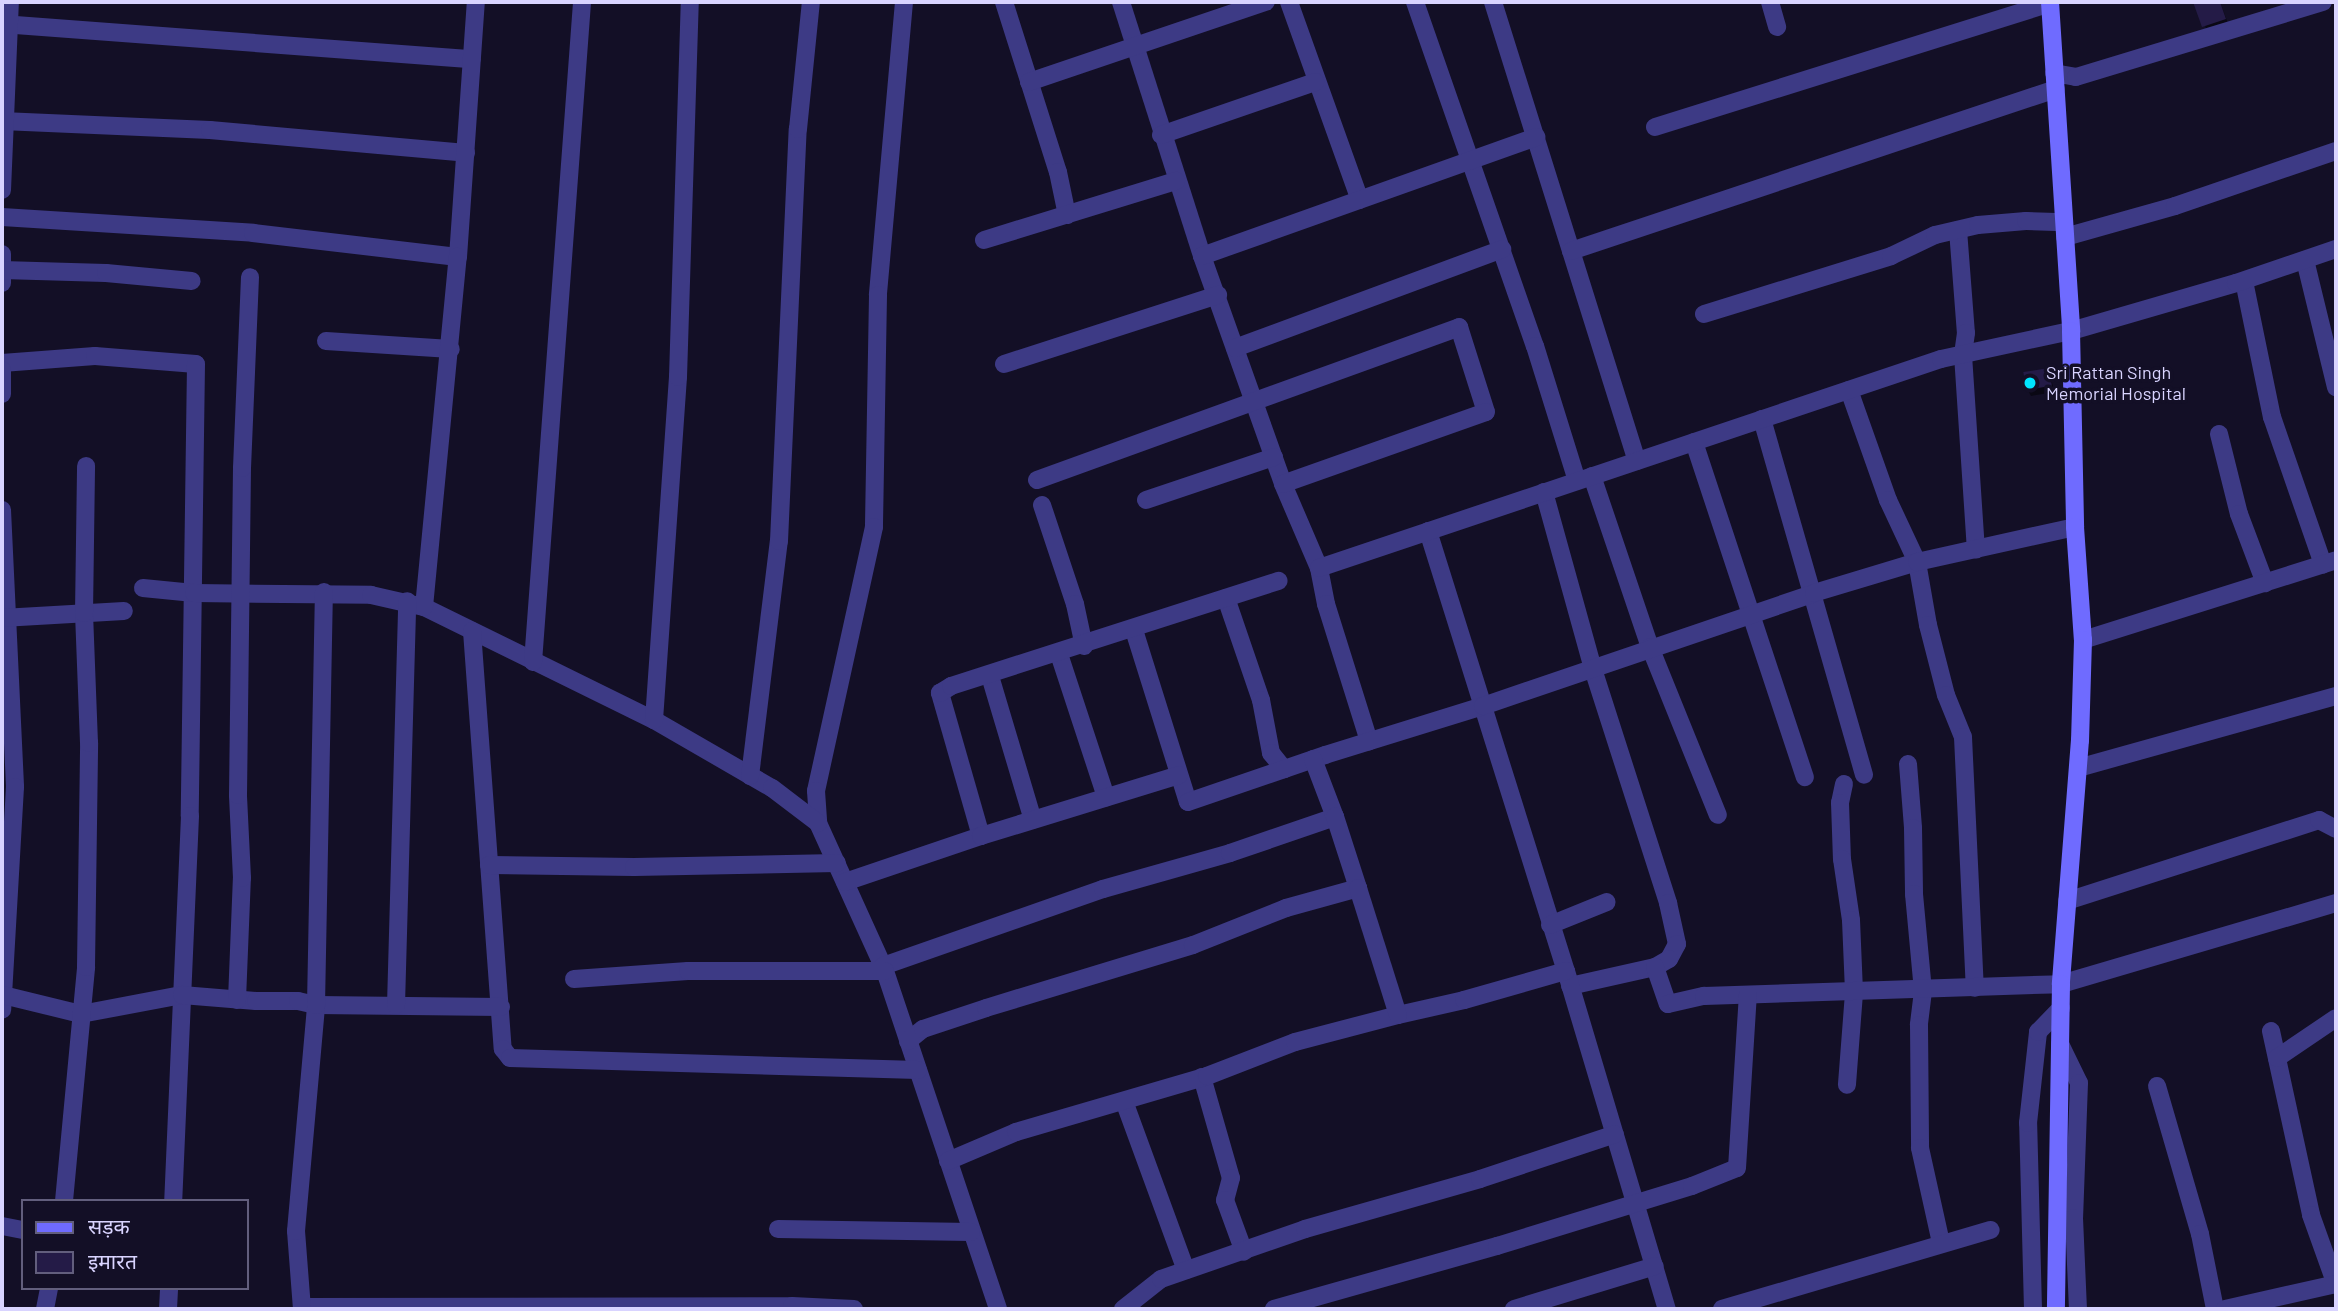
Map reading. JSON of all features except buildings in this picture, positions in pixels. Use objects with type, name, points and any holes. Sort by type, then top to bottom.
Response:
[{"type":"main road","points":[[2050,2],[2071,331],[2075,527],[2082,640],[2078,768],[2061,984],[2056,1309]]},
{"type":"street","points":[[2,190],[6,24],[10,2]]},
{"type":"street","points":[[396,1005],[415,604],[451,349],[476,2]]},
{"type":"street","points":[[533,662],[582,2]]},
{"type":"street","points":[[654,720],[678,377],[690,2]]},
{"type":"street","points":[[750,776],[779,541],[797,142],[811,2]]},
{"type":"street","points":[[904,2],[878,295],[874,527],[816,791],[818,823],[884,968],[998,1309]]},
{"type":"street","points":[[1004,2],[1068,215]]},
{"type":"street","points":[[1121,2],[1176,181],[1218,295],[1252,400],[1283,484],[1319,568],[1326,604],[1369,741]]},
{"type":"street","points":[[1029,82],[1266,2]]},
{"type":"street","points":[[1289,2],[1315,82],[1360,200]]},
{"type":"street","points":[[1415,2],[1584,479],[1718,815]]},
{"type":"street","points":[[1493,2],[1637,461]]},
{"type":"street","points":[[1770,2],[1777,27]]},
{"type":"street","points":[[1655,127],[2050,2]]},
{"type":"street","points":[[1571,251],[2055,81],[2323,2]]},
{"type":"street","points":[[6,24],[472,59]]},
{"type":"street","points":[[1161,135],[1315,82]]},
{"type":"street","points":[[3,121],[210,130],[466,153]]},
{"type":"street","points":[[1202,256],[1535,137]]},
{"type":"street","points":[[1704,314],[1891,256],[1935,235],[2026,221],[2064,230],[2175,206],[2336,151]]},
{"type":"street","points":[[984,240],[1176,181]]},
{"type":"street","points":[[2,217],[253,233],[458,257]]},
{"type":"street","points":[[1958,230],[1966,333],[1963,355],[1976,550]]},
{"type":"street","points":[[1235,348],[1502,249]]},
{"type":"street","points":[[1319,568],[1849,390],[1963,355],[2071,331],[2244,281],[2336,250]]},
{"type":"street","points":[[2,254],[2,283]]},
{"type":"street","points":[[2305,260],[2336,387]]},
{"type":"street","points":[[2,270],[106,272],[192,281]]},
{"type":"street","points":[[237,1000],[242,878],[238,795],[242,468],[250,277]]},
{"type":"street","points":[[2082,640],[2330,562],[2272,418],[2244,281]]},
{"type":"street","points":[[1004,364],[1218,295]]},
{"type":"street","points":[[1037,480],[1459,327],[1486,412],[1283,484]]},
{"type":"street","points":[[326,341],[451,349]]},
{"type":"street","points":[[2,363],[95,356],[196,364],[190,816],[173,1199]]},
{"type":"street","points":[[2,370],[2,394]]},
{"type":"street","points":[[1849,390],[1888,500],[1917,562],[1943,683],[1963,737],[1975,988]]},
{"type":"street","points":[[1762,419],[1864,775]]},
{"type":"street","points":[[2219,434],[2239,514],[2264,583]]},
{"type":"street","points":[[1694,442],[1805,778]]},
{"type":"street","points":[[1146,499],[1274,457]]},
{"type":"street","points":[[64,1199],[86,967],[89,798],[84,613],[86,466]]},
{"type":"street","points":[[948,1161],[1016,1132],[1202,1077],[1295,1042],[1398,1015],[1568,978],[1655,967],[1669,959],[1677,944],[1668,903],[1592,669],[1544,492]]},
{"type":"street","points":[[1042,505],[1075,604],[1084,646]]},
{"type":"street","points":[[2,510],[3,618],[15,787],[2,1003],[81,1014],[182,995],[237,1000],[298,1001],[316,1005],[501,1007]]},
{"type":"street","points":[[1134,630],[1188,802],[1313,759],[1483,706],[1814,593],[1917,562],[2075,527]]},
{"type":"street","points":[[1428,531],[1568,978],[1667,1309]]},
{"type":"street","points":[[981,836],[940,693],[1279,581]]},
{"type":"street","points":[[143,588],[194,593],[324,592],[415,604],[654,720],[772,788],[818,823]]},
{"type":"street","points":[[324,592],[316,1005],[296,1231],[302,1308],[854,1309]]},
{"type":"street","points":[[1226,598],[1261,700],[1271,753],[1283,769]]},
{"type":"street","points":[[3,618],[124,611]]},
{"type":"street","points":[[472,631],[503,1049],[510,1058],[918,1070]]},
{"type":"street","points":[[1059,654],[1106,797]]},
{"type":"street","points":[[990,676],[1033,820]]},
{"type":"street","points":[[2078,768],[2336,696]]},
{"type":"street","points":[[1313,759],[1359,888],[1398,1015]]},
{"type":"street","points":[[1908,764],[1914,894],[1923,991],[1919,1025],[1920,1148],[1941,1243]]},
{"type":"street","points":[[845,882],[981,836],[1179,775]]},
{"type":"street","points":[[1844,784],[1840,803],[1842,859],[1851,920],[1854,993],[1847,1086]]},
{"type":"street","points":[[574,979],[688,971],[884,968],[1103,889],[1230,853],[1335,817]]},
{"type":"street","points":[[2067,901],[2319,820],[2336,829]]},
{"type":"street","points":[[489,865],[634,867],[837,863]]},
{"type":"street","points":[[908,1041],[923,1029],[973,1012],[1193,945],[1286,908],[1359,888]]},
{"type":"street","points":[[1550,925],[1607,902]]},
{"type":"street","points":[[1655,967],[1668,1004],[1703,996],[1923,991],[2061,984],[2336,902]]},
{"type":"street","points":[[1275,1309],[1497,1246],[1692,1186],[1737,1168],[1748,995]]},
{"type":"street","points":[[2033,1309],[2028,1123],[2038,1032],[2061,1008]]},
{"type":"street","points":[[2277,1058],[2336,1018]]},
{"type":"street","points":[[2225,1309],[2336,1285],[2311,1215],[2271,1031]]},
{"type":"street","points":[[2060,1044],[2079,1083],[2074,1219],[2078,1309]]},
{"type":"street","points":[[1202,1077],[1231,1178],[1225,1200],[1244,1252]]},
{"type":"street","points":[[2157,1086],[2200,1234],[2216,1309]]},
{"type":"street","points":[[1124,1101],[1186,1270]]},
{"type":"street","points":[[1123,1309],[1161,1279],[1186,1270],[1305,1229],[1480,1180],[1615,1135]]},
{"type":"street","points":[[2,1226],[21,1230]]},
{"type":"street","points":[[778,1229],[971,1232]]},
{"type":"street","points":[[1722,1309],[1991,1230]]},
{"type":"street","points":[[1514,1309],[1544,1303],[1655,1266]]},
{"type":"street","points":[[46,1309],[49,1290]]},
{"type":"street","points":[[168,1309],[169,1290]]},
{"type":"place","name":"Sri Rattan Singh Memorial Hospital","points":[[2030,383]]}]
